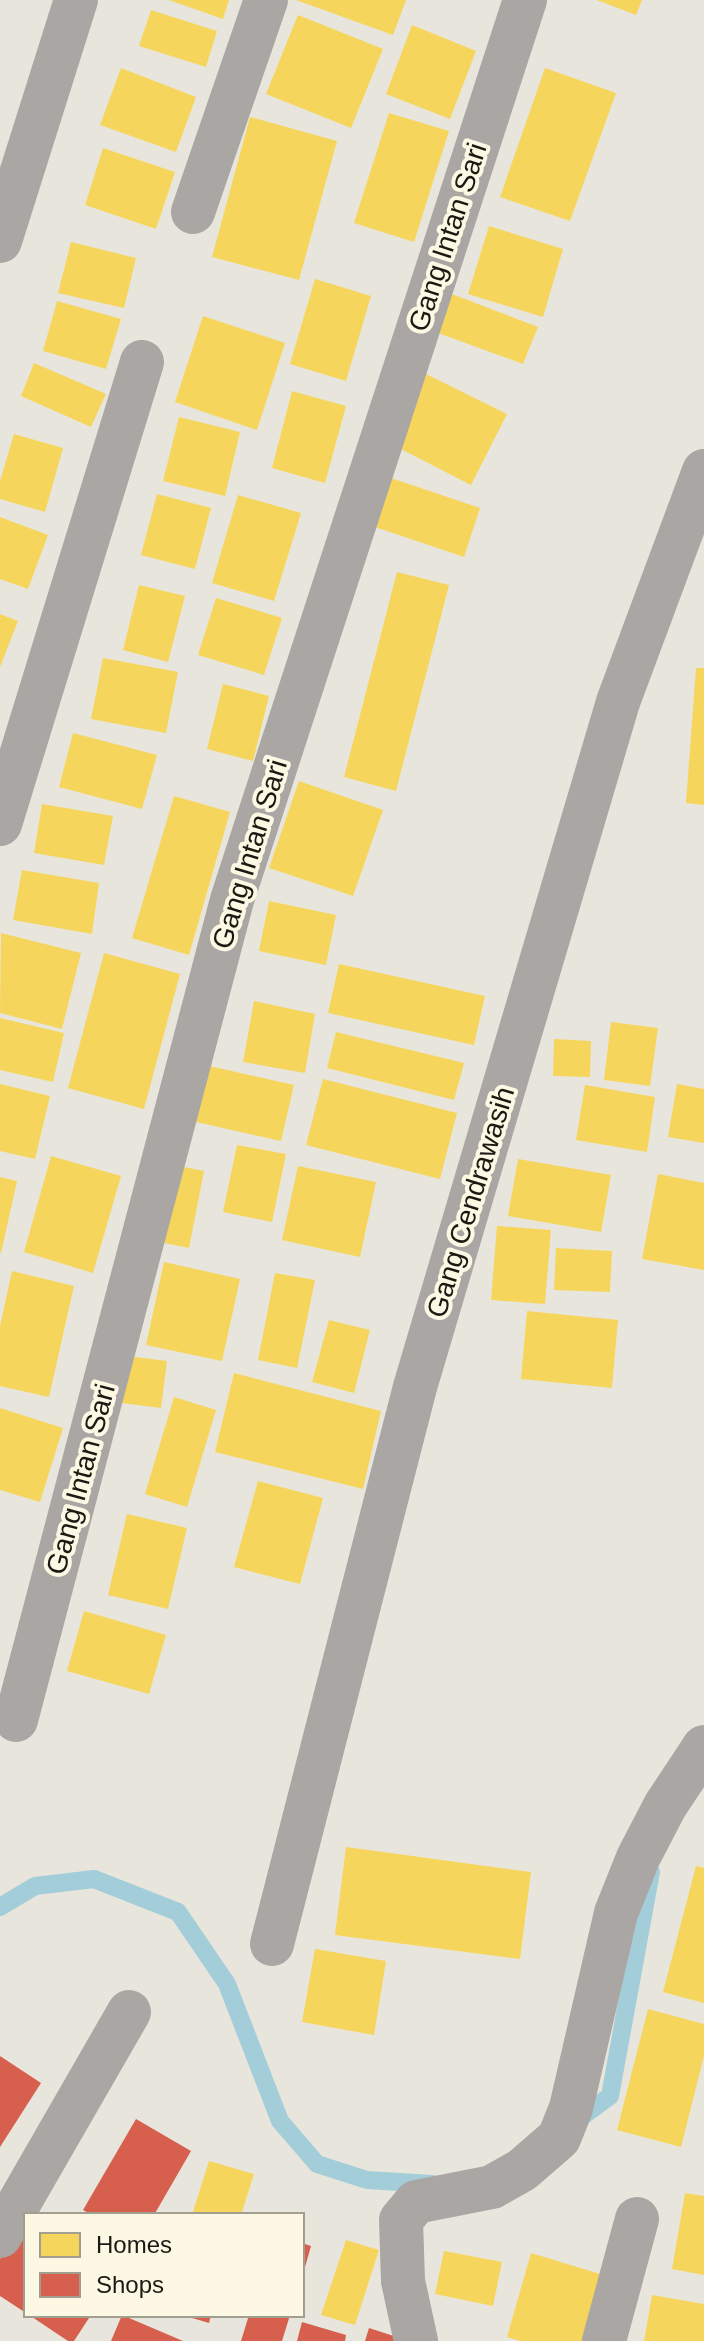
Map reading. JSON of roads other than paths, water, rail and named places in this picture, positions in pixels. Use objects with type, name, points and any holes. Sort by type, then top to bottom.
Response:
[{"type":"street","points":[[0,241],[76,0]]},
{"type":"street","points":[[193,212],[266,0]]},
{"type":"street","name":"Gang Intan Sari","points":[[16,1720],[232,900],[525,0]]},
{"type":"street","points":[[0,824],[142,362]]},
{"type":"street","name":"Gang Cendrawasih","points":[[272,1944],[415,1387],[618,702],[704,471]]},
{"type":"street","points":[[416,2341],[403,2281],[401,2220],[416,2202],[492,2187],[522,2170],[559,2138],[571,2108],[616,1913],[658,1819],[704,1747]]},
{"type":"street","points":[[0,2236],[129,2012]]},
{"type":"street","points":[[604,2341],[637,2219]]},
{"type":"waterway","points":[[576,2121],[610,2096],[651,1872]]},
{"type":"waterway","points":[[0,1907],[35,1886],[94,1879],[178,1912],[227,1984],[280,2121],[317,2164],[367,2180],[432,2184]]}]
